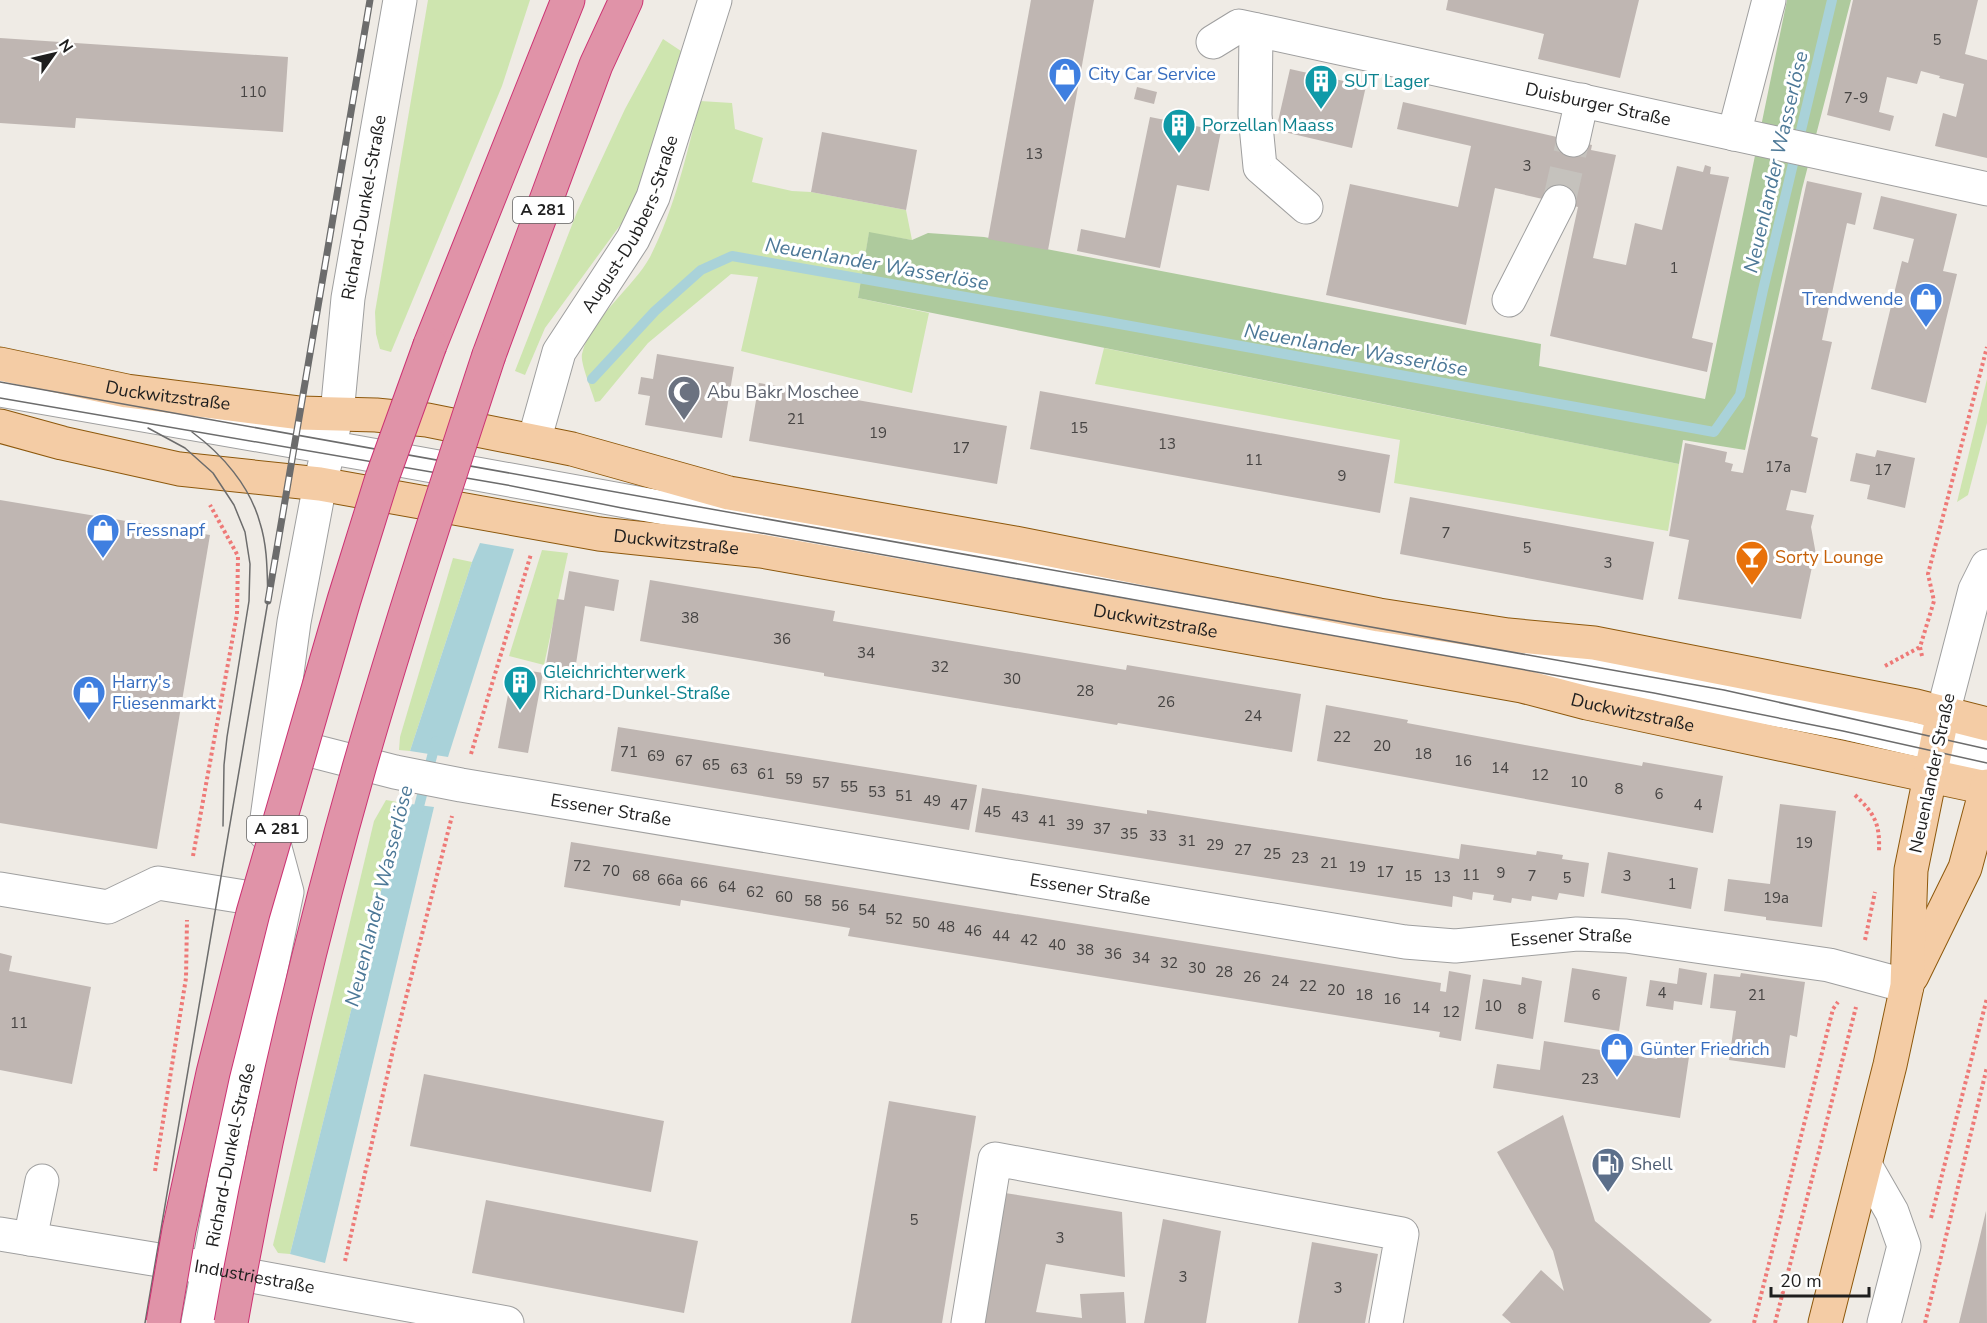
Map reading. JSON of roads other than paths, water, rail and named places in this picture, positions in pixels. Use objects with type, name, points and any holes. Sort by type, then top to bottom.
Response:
[{"type":"highway","name":"A 281","points":[[163,1323],[179,1230],[213,1073],[253,913],[344,600],[382,478],[430,345],[568,0]]},
{"type":"highway","name":"A 281","points":[[231,1323],[276,1094],[337,846],[408,603],[489,355],[596,65],[626,0]]},
{"type":"main road","name":"Duckwitzstraße","points":[[0,364],[127,391],[300,413],[427,420],[612,459],[729,493],[1015,543],[1379,615],[1508,635],[1594,643],[1943,713],[1987,724]]},
{"type":"main road","name":"Duckwitzstraße","points":[[0,426],[179,470],[320,484],[599,534],[762,551],[1522,686],[1587,703],[1933,760],[1987,787]]},
{"type":"main road","name":"Neuenlander Straße","points":[[1825,1323],[1907,986],[1911,870],[1943,713]]},
{"type":"main road","name":"Neuenlander Straße","points":[[1907,986],[1965,868],[1987,787]]},
{"type":"street","name":"Richard-Dunkel-Straße","points":[[337,414],[348,298],[400,0]]},
{"type":"street","name":"August-Dubbers-Straße","points":[[534,441],[559,352],[633,239],[653,197],[702,69],[715,0]]},
{"type":"street","points":[[1746,136],[1769,0]]},
{"type":"street","name":"Duisburger Straße","points":[[1213,42],[1239,26],[1987,189]]},
{"type":"street","points":[[1256,30],[1255,115],[1260,167],[1306,207]]},
{"type":"street","points":[[1573,140],[1582,100]]},
{"type":"street","points":[[1509,300],[1559,202]]},
{"type":"street","points":[[0,390],[1462,650],[1833,721],[1933,760],[1987,756]]},
{"type":"street","points":[[320,484],[337,414]]},
{"type":"street","name":"Richard-Dunkel-Straße","points":[[267,988],[251,898],[268,820],[294,622],[320,484]]},
{"type":"street","name":"Neuenlander Straße","points":[[1943,713],[1975,590],[1987,566]]},
{"type":"street","name":"Essener Straße","points":[[278,742],[395,772],[450,783],[1405,942],[1455,946],[1577,934],[1626,936],[1829,965],[1907,986]]},
{"type":"street","name":"Richard-Dunkel-Straße","points":[[198,1323],[234,1129],[287,892],[268,820]]},
{"type":"street","points":[[0,889],[108,907],[158,883],[251,898]]},
{"type":"street","points":[[968,1323],[995,1159],[1402,1234],[1386,1323]]},
{"type":"street","points":[[1865,1165],[1892,1212],[1904,1246],[1884,1323]]},
{"type":"street","points":[[15,1236],[42,1181]]},
{"type":"street","name":"Industriestraße","points":[[15,1236],[208,1268],[507,1323]]},
{"type":"water","points":[[480,543],[514,549],[448,757],[410,751],[472,562]]},
{"type":"water","points":[[403,803],[434,807],[325,1263],[290,1254]]},
{"type":"waterway","name":"Neuenlander Wasserlöse","points":[[592,379],[655,311],[701,270],[732,256],[1714,432],[1740,395],[1832,0]]},
{"type":"waterway","name":"Neuenlander Wasserlöse","points":[[416,818],[436,741]]},
{"type":"tunnel","points":[[1559,202],[1573,140]]},
{"type":"tram line","points":[[0,382],[1724,690],[1987,749]]},
{"type":"tram line","points":[[0,398],[507,485],[622,508],[1654,693],[1987,763]]},
{"type":"tram line","points":[[148,428],[185,448],[213,473],[234,505],[245,532],[250,564],[249,601],[227,737],[223,826]]},
{"type":"tram line","points":[[145,1323],[268,601],[267,562],[255,509],[234,472],[214,450],[192,432]]},
{"type":"railway","points":[[268,601],[370,0]]},
{"type":"place","name":"City Car Service","points":[[1065,103]]},
{"type":"place","name":"SUT Lager","points":[[1321,110]]},
{"type":"place","name":"Porzellan Maass","points":[[1179,154]]},
{"type":"place","name":"Trendwende","points":[[1926,328]]},
{"type":"place","name":"Abu Bakr Moschee","points":[[684,421]]},
{"type":"place","name":"Fressnapf","points":[[103,559]]},
{"type":"place","name":"Sorty Lounge","points":[[1752,586]]},
{"type":"place","name":"Gleichrichterwerk Richard-Dunkel-Straße","points":[[520,711]]},
{"type":"place","name":"Harry's Fliesenmarkt","points":[[89,721]]},
{"type":"place","name":"Günter Friedrich","points":[[1617,1078]]},
{"type":"place","name":"Shell","points":[[1608,1193]]}]
